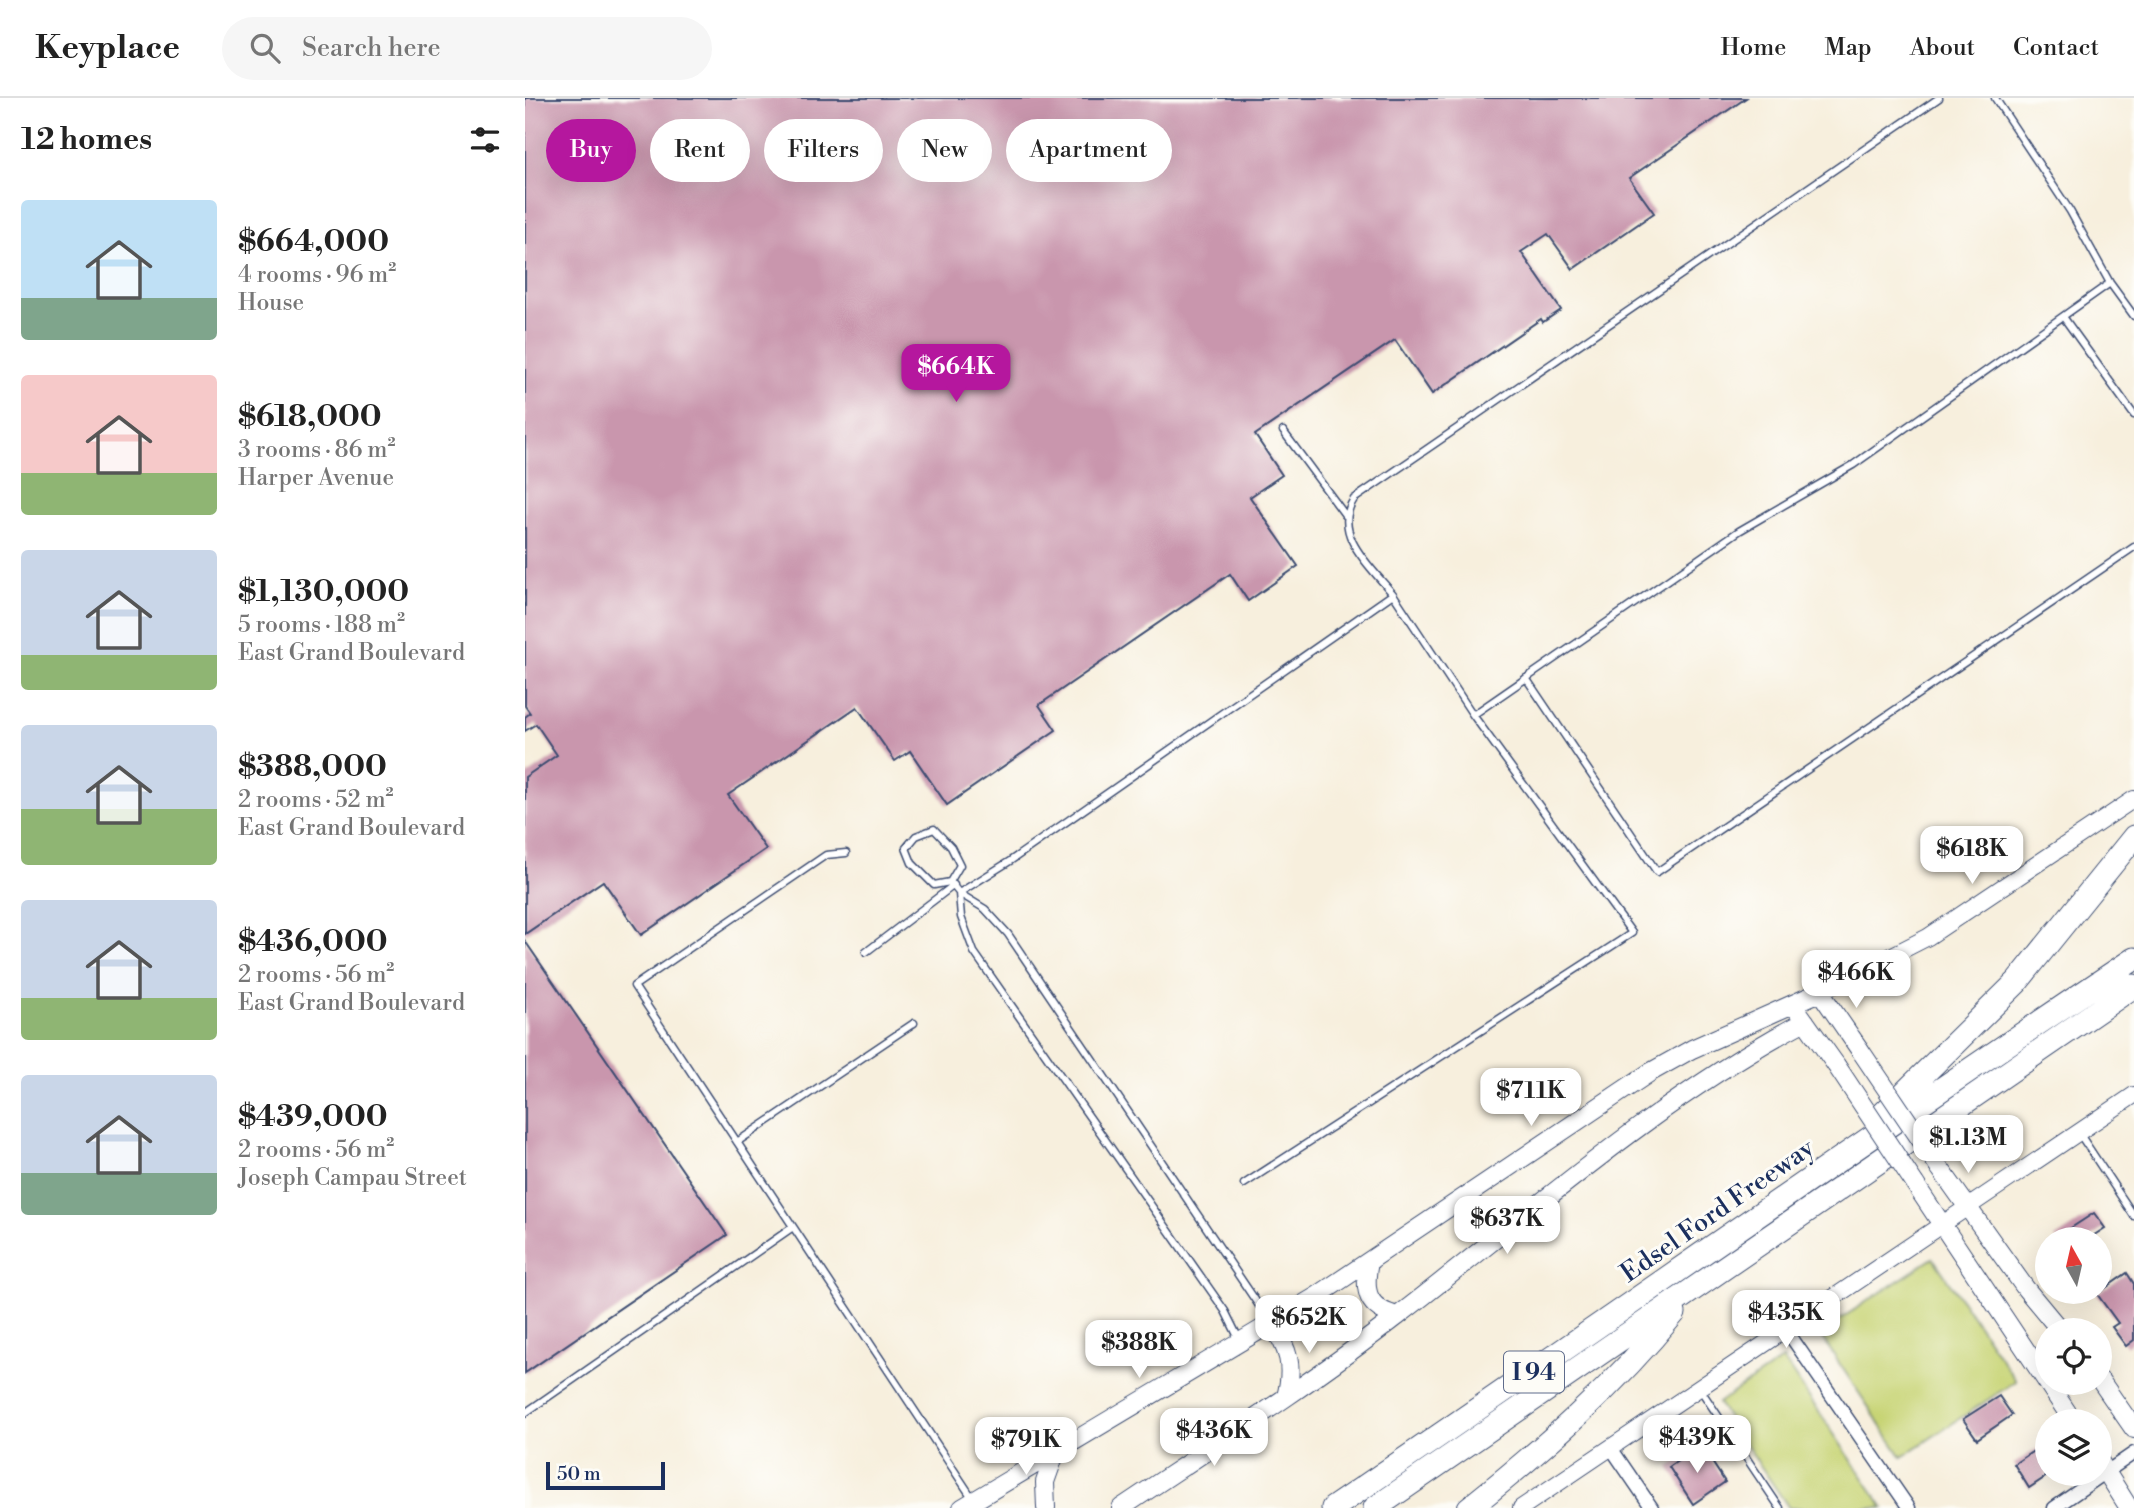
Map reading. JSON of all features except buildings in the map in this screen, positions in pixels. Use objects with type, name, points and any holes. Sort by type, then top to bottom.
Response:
[{"type":"highway","points":[[1843,1156],[2017,982],[2134,837]]},
{"type":"highway","name":"Edsel Ford Freeway","points":[[1333,1508],[2134,959]]},
{"type":"highway","name":"Edsel Ford Freeway","points":[[1375,1508],[2134,986]]},
{"type":"highway","points":[[1469,1508],[1534,1456],[1636,1361],[1691,1292]]},
{"type":"main road","points":[[971,1505],[1369,1262],[1649,1073],[1692,1049],[1820,992],[1938,1167],[2051,1318]]},
{"type":"main road","points":[[1793,1004],[2065,1409]]},
{"type":"main road","points":[[1121,1508],[1286,1397],[1398,1316],[1679,1097],[1764,1042],[1805,1021]]},
{"type":"main road","points":[[1369,1262],[1367,1297],[1377,1310],[1398,1316]]},
{"type":"main road","points":[[1271,1323],[1290,1354],[1291,1378],[1286,1397]]},
{"type":"main road","points":[[2110,1395],[2134,1429]]},
{"type":"main road","points":[[1046,1508],[1045,1482],[1056,1451]]},
{"type":"main road","points":[[2112,1481],[2129,1508]]},
{"type":"street","points":[[1820,992],[1928,937],[2134,799]]},
{"type":"street","points":[[1525,1507],[1941,1222],[2134,1095]]},
{"type":"street","points":[[1785,1328],[1909,1508]]},
{"type":"street","points":[[1611,1448],[1652,1508]]},
{"type":"street","points":[[2112,1463],[2134,1453]]},
{"type":"street","points":[[2054,1508],[2080,1486]]},
{"type":"lane","points":[[1345,515],[1354,499],[1939,98]]},
{"type":"lane","points":[[1995,98],[2070,211],[2110,283],[2134,316]]},
{"type":"lane","points":[[1473,715],[1739,531],[1853,465],[2110,283]]},
{"type":"lane","points":[[2064,318],[2134,415]]},
{"type":"lane","points":[[1244,1184],[1632,933],[1473,715],[1393,594],[1349,538],[1345,515],[1283,431]]},
{"type":"lane","points":[[1526,678],[1657,872],[2134,547]]},
{"type":"lane","points":[[959,893],[1010,861],[1393,594]]},
{"type":"lane","points":[[866,952],[952,884],[960,865],[951,848],[934,829],[916,836],[907,848],[912,863],[934,885],[952,884]]},
{"type":"lane","points":[[846,853],[826,855],[634,986],[793,1227],[971,1505]]},
{"type":"lane","points":[[952,884],[959,893],[985,909],[1008,934],[1271,1323]]},
{"type":"lane","points":[[959,893],[965,934],[974,952],[1225,1311],[1240,1342]]},
{"type":"lane","points":[[737,1142],[914,1023]]},
{"type":"lane","points":[[2079,1133],[2134,1216]]},
{"type":"lane","points":[[525,1413],[793,1227]]},
{"type":"lane","points":[[1700,1389],[1780,1508]]},
{"type":"green space","points":[[1933,1258],[2016,1381],[1902,1457],[1819,1333]]},
{"type":"green space","points":[[1783,1359],[1884,1508],[1789,1508],[1718,1403]]}]
